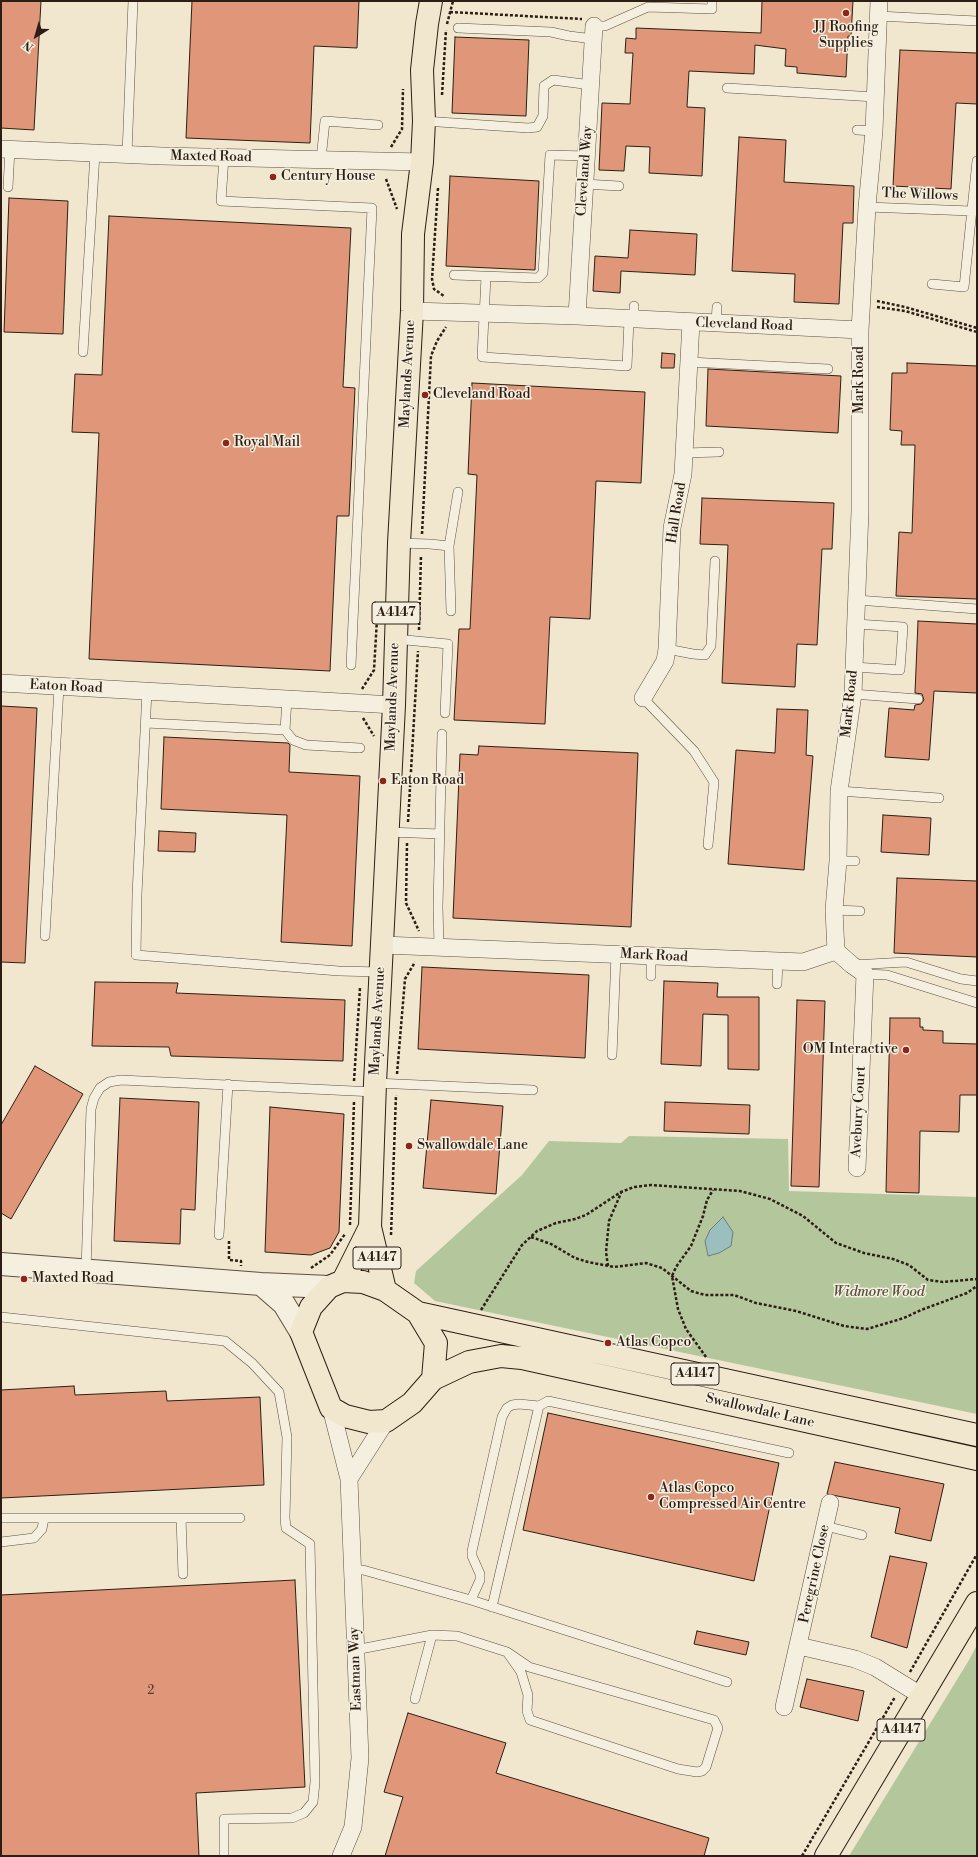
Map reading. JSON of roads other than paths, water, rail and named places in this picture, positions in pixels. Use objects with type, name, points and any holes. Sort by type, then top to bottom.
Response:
[{"type":"main road","name":"Maylands Avenue","points":[[384,1290],[370,1227],[375,1087],[383,945],[397,833],[394,705],[395,639],[412,312],[413,234],[422,162],[424,121],[422,70],[426,24],[431,1]]},
{"type":"main road","name":"Maylands Avenue","points":[[336,1284],[370,1227]]},
{"type":"main road","points":[[363,1282],[384,1290],[418,1313],[436,1344],[433,1379],[412,1403],[386,1421],[369,1422],[345,1416],[331,1408],[301,1332],[311,1307],[336,1284],[363,1282]]},
{"type":"main road","name":"Swallowdale Lane","points":[[418,1313],[977,1435]]},
{"type":"main road","name":"Swallowdale Lane","points":[[433,1379],[469,1362],[501,1356],[522,1358],[837,1428],[948,1451],[977,1460]]},
{"type":"main road","name":"Swallowdale Lane","points":[[849,1406],[977,1422]]},
{"type":"main road","name":"A4147","points":[[962,1629],[977,1596]]},
{"type":"main road","name":"A4147","points":[[826,1856],[977,1603]]},
{"type":"street","name":"Mark Road","points":[[383,945],[778,962],[803,962],[836,951],[834,910],[846,861],[839,791],[853,694],[860,511],[860,330],[867,207],[874,131],[879,9]]},
{"type":"street","name":"Cleveland Way","points":[[577,316],[594,32]]},
{"type":"street","name":"Maxted Road","points":[[5,149],[422,162]]},
{"type":"street","name":"Cleveland Road","points":[[412,312],[577,316],[632,315],[691,322],[716,315],[860,330]]},
{"type":"street","name":"Hall Road","points":[[643,698],[665,661],[667,649],[672,528],[683,474],[691,322]]},
{"type":"street","name":"Eaton Road","points":[[1,683],[394,705]]},
{"type":"street","points":[[836,951],[859,970]]},
{"type":"street","name":"Avebury Court","points":[[857,1168],[859,970]]},
{"type":"street","points":[[1,1264],[261,1284],[336,1284]]},
{"type":"street","points":[[261,1284],[284,1304],[301,1332]]},
{"type":"street","name":"Eastman Way","points":[[331,1408],[349,1479],[360,1758],[353,1827],[341,1856]]},
{"type":"street","points":[[349,1479],[386,1421]]},
{"type":"street","name":"Peregrine Close","points":[[784,1707],[799,1646],[830,1503]]},
{"type":"street","points":[[799,1646],[855,1659],[876,1667],[922,1696]]},
{"type":"lane","points":[[127,154],[133,1]]},
{"type":"lane","points":[[458,28],[551,32],[569,36],[594,32],[648,7],[712,9],[712,1]]},
{"type":"lane","points":[[879,9],[977,21]]},
{"type":"lane","points":[[424,121],[528,128],[537,127],[543,116],[544,86],[554,80],[591,84]]},
{"type":"lane","points":[[726,88],[875,97]]},
{"type":"lane","points":[[321,159],[325,121],[378,124]]},
{"type":"lane","points":[[857,130],[874,131]]},
{"type":"lane","points":[[5,149],[8,188]]},
{"type":"lane","points":[[83,352],[95,153]]},
{"type":"lane","points":[[454,275],[538,278],[543,273],[550,155],[586,156]]},
{"type":"lane","points":[[224,157],[221,201],[372,208],[351,665]]},
{"type":"lane","points":[[932,284],[964,287],[973,217],[977,161]]},
{"type":"lane","points":[[584,184],[619,186]]},
{"type":"lane","name":"The Willows","points":[[867,207],[973,217]]},
{"type":"lane","points":[[486,277],[482,357],[627,366],[632,315]]},
{"type":"lane","points":[[689,362],[828,369]]},
{"type":"lane","points":[[684,453],[719,452]]},
{"type":"lane","points":[[452,611],[449,546],[458,492]]},
{"type":"lane","points":[[399,544],[449,546]]},
{"type":"lane","points":[[667,649],[705,655],[711,646],[715,561]]},
{"type":"lane","points":[[856,600],[977,609]]},
{"type":"lane","points":[[854,667],[900,670],[903,627],[856,624]]},
{"type":"lane","points":[[395,639],[448,644],[444,713]]},
{"type":"lane","points":[[45,936],[59,687]]},
{"type":"lane","points":[[146,692],[146,723],[137,894],[136,955],[291,968],[382,972]]},
{"type":"lane","points":[[853,694],[918,699]]},
{"type":"lane","points":[[643,698],[694,751],[714,782],[708,845]]},
{"type":"lane","points":[[287,699],[285,730],[293,740],[306,745],[360,748]]},
{"type":"lane","points":[[146,723],[285,730]]},
{"type":"lane","points":[[439,947],[438,907],[442,734]]},
{"type":"lane","points":[[839,791],[939,798]]},
{"type":"lane","points":[[397,833],[440,834]]},
{"type":"lane","points":[[834,910],[860,911]]},
{"type":"lane","points":[[612,1055],[616,954]]},
{"type":"lane","points":[[651,956],[651,976]]},
{"type":"lane","points":[[777,984],[778,962]]},
{"type":"lane","points":[[859,970],[906,962],[961,978],[977,981]]},
{"type":"lane","points":[[859,970],[887,975],[977,1003]]},
{"type":"lane","points":[[86,1271],[91,1109],[94,1098],[100,1088],[109,1082],[121,1080],[375,1087],[396,1084],[533,1090]]},
{"type":"lane","points":[[219,1235],[228,1084]]},
{"type":"lane","points":[[1,1317],[225,1341],[252,1363],[279,1392],[287,1437],[286,1528],[310,1544],[314,1782],[313,1802],[304,1813],[292,1818],[224,1819],[224,1856]]},
{"type":"lane","points":[[471,1600],[480,1580],[480,1574],[472,1556],[472,1551],[504,1412],[512,1405],[519,1404],[539,1406],[548,1401],[789,1453]]},
{"type":"lane","points":[[492,1607],[539,1406]]},
{"type":"lane","points":[[1,1518],[240,1518]]},
{"type":"lane","points":[[1,1542],[34,1538],[42,1529],[44,1518]]},
{"type":"lane","points":[[181,1518],[183,1574]]},
{"type":"lane","points":[[825,1526],[862,1535]]},
{"type":"lane","points":[[353,1570],[363,1570],[471,1600],[727,1682]]},
{"type":"lane","points":[[355,1650],[432,1635],[457,1636],[507,1652],[529,1667],[714,1720],[718,1728],[706,1767],[702,1771],[697,1772],[678,1769],[530,1720],[527,1711],[528,1695],[521,1672],[507,1652]]},
{"type":"lane","points":[[415,1699],[432,1635]]},
{"type":"water","points":[[723,1217],[733,1232],[731,1246],[719,1253],[708,1256],[705,1241],[710,1230]]},
{"type":"place","name":"JJ Roofing Supplies","points":[[846,13]]},
{"type":"place","name":"Century House","points":[[273,177]]},
{"type":"place","name":"Cleveland Road","points":[[425,395]]},
{"type":"place","name":"Royal Mail","points":[[226,443]]},
{"type":"place","name":"Eaton Road","points":[[383,781]]},
{"type":"place","name":"OM Interactive","points":[[906,1050]]},
{"type":"place","name":"Swallowdale Lane","points":[[409,1146]]},
{"type":"place","name":"Maxted Road","points":[[24,1279]]},
{"type":"place","name":"Atlas Copco","points":[[608,1343]]},
{"type":"place","name":"Atlas Copco Compressed Air Centre","points":[[651,1497]]},
{"type":"park label","name":"Widmore Wood","points":[[879,1293]]}]
